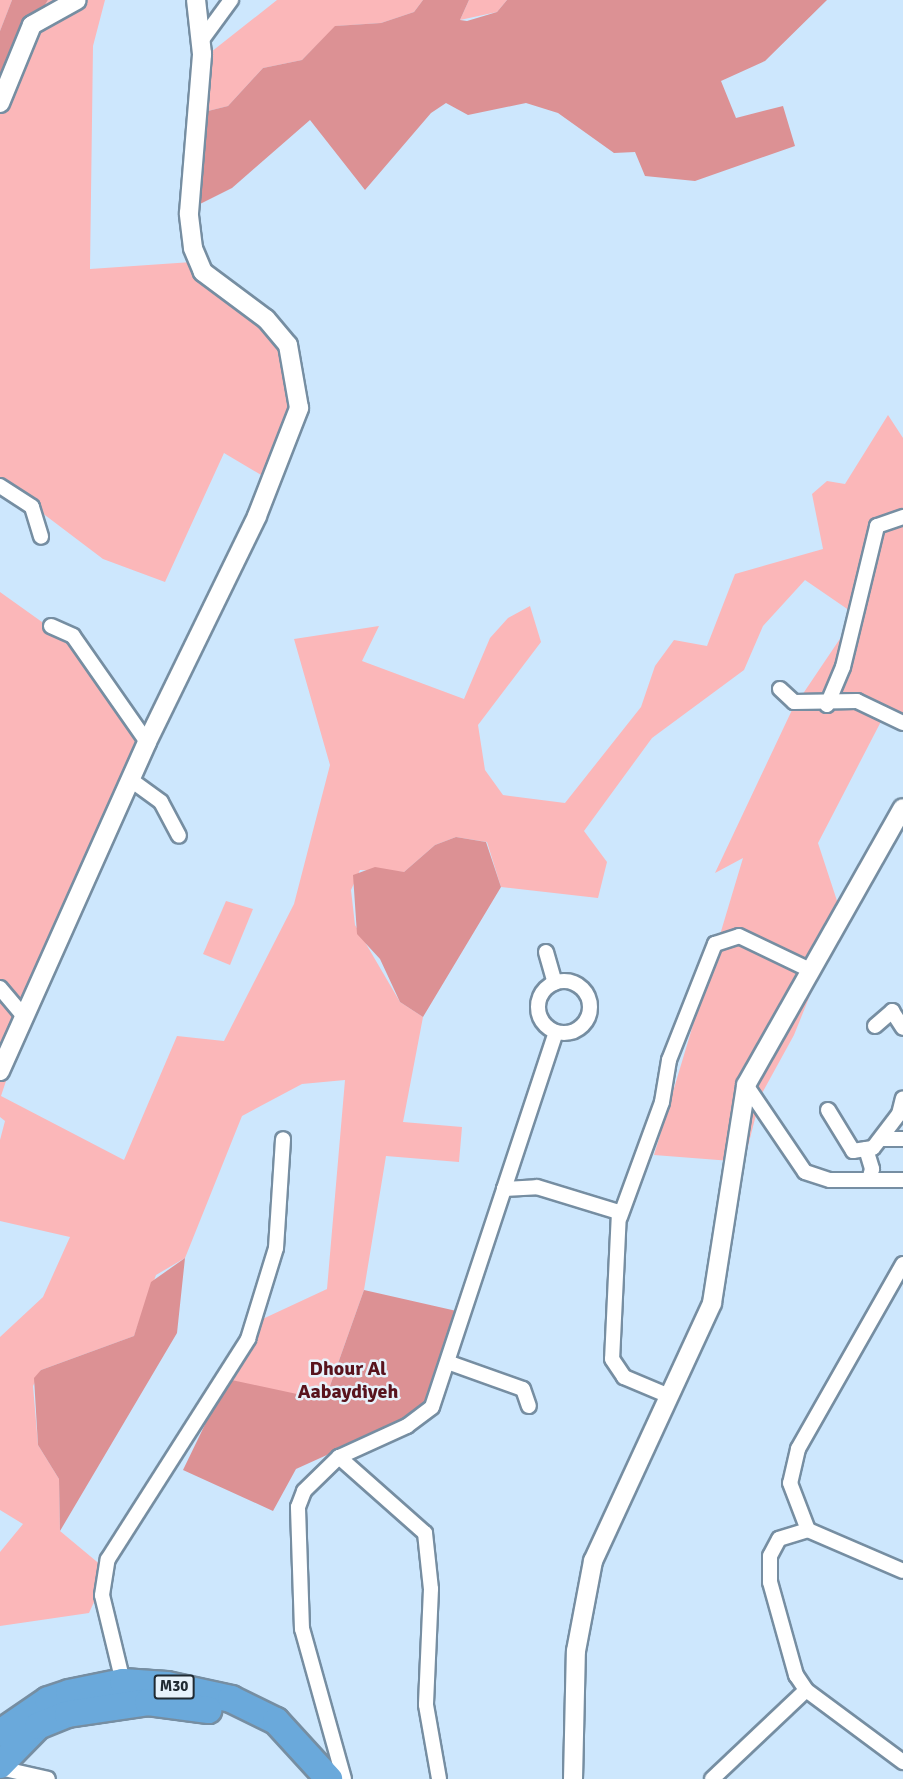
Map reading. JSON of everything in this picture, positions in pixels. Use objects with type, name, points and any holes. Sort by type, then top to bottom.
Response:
[{"type":"highway","name":"M30","points":[[0,1733],[48,1700],[123,1682],[167,1685],[258,1711],[293,1735],[329,1779]]},
{"type":"highway","name":"M30","points":[[0,1766],[26,1736],[54,1718],[148,1702],[248,1723],[274,1740],[310,1779]]},
{"type":"street","points":[[0,103],[32,25],[77,0]]},
{"type":"street","points":[[0,1071],[147,742],[257,516],[285,452],[300,396],[295,362],[278,329],[203,272],[194,248],[189,213],[201,41],[196,0]]},
{"type":"street","points":[[201,41],[231,0]]},
{"type":"street","points":[[0,486],[33,507],[41,537]]},
{"type":"street","points":[[827,705],[843,667],[877,526],[903,517]]},
{"type":"street","points":[[51,626],[73,636],[147,742]]},
{"type":"street","points":[[780,689],[794,702],[827,705],[845,698],[903,723]]},
{"type":"street","points":[[131,780],[161,802],[178,836]]},
{"type":"street","points":[[573,1779],[576,1651],[593,1561],[712,1303],[746,1085],[903,808]]},
{"type":"street","points":[[669,1396],[624,1377],[612,1359],[620,1217],[662,1102],[669,1060],[715,944],[739,936],[810,970]]},
{"type":"street","points":[[546,952],[555,983]]},
{"type":"street","points":[[555,983],[581,988],[589,1013],[582,1026],[556,1032],[545,1025],[538,1001],[555,983]]},
{"type":"street","points":[[0,988],[24,1017]]},
{"type":"street","points":[[875,1026],[892,1011],[903,1028]]},
{"type":"street","points":[[344,1779],[302,1629],[295,1525],[304,1491],[339,1457],[420,1419],[443,1389],[504,1190],[556,1032]]},
{"type":"street","points":[[746,1085],[805,1172],[817,1179],[903,1180]]},
{"type":"street","points":[[828,1110],[853,1151],[866,1149],[882,1139],[903,1098]]},
{"type":"street","points":[[123,1682],[102,1595],[108,1559],[248,1339],[276,1248],[283,1139]]},
{"type":"street","points":[[882,1139],[903,1139]]},
{"type":"street","points":[[866,1149],[872,1169],[868,1180]]},
{"type":"street","points":[[504,1190],[537,1187],[609,1208],[620,1217]]},
{"type":"street","points":[[903,1264],[791,1466],[794,1502],[808,1530],[903,1571]]},
{"type":"street","points":[[450,1363],[523,1389],[529,1406]]},
{"type":"street","points":[[339,1457],[425,1533],[431,1589],[426,1705],[439,1779]]},
{"type":"street","points":[[808,1530],[779,1539],[770,1556],[787,1652],[806,1690],[903,1762]]},
{"type":"street","points":[[712,1779],[806,1690]]},
{"type":"street","points":[[0,1766],[48,1779]]},
{"type":"shaded area","points":[[0,0],[12,0],[0,31]]},
{"type":"shaded area","points":[[12,0],[48,0],[0,76],[0,31]]},
{"type":"shaded area","points":[[48,0],[105,0],[93,46],[90,269],[192,262],[265,316],[299,382],[268,479],[224,453],[165,582],[103,559],[0,481],[0,76]]},
{"type":"shaded area","points":[[277,0],[423,0],[414,12],[381,23],[336,26],[302,60],[263,68],[228,106],[200,113],[206,56]]},
{"type":"shaded area","points":[[423,0],[469,0],[460,20],[467,21],[497,12],[507,0],[827,0],[765,61],[721,81],[736,118],[783,106],[795,146],[695,181],[645,176],[635,152],[614,153],[558,113],[526,103],[468,115],[446,103],[431,113],[365,190],[310,120],[232,188],[190,209],[200,113],[228,106],[263,68],[302,60],[335,26],[381,23],[414,12]]},
{"type":"shaded area","points":[[469,0],[507,0],[497,12],[460,20]]},
{"type":"shaded area","points":[[888,415],[903,438],[903,722],[888,708],[818,843],[842,916],[794,1035],[761,1095],[744,1162],[654,1155],[743,858],[715,873],[792,710],[856,615],[805,580],[763,626],[744,670],[652,738],[584,831],[607,862],[598,898],[501,887],[487,842],[456,837],[435,845],[404,872],[360,870],[351,890],[355,925],[400,1002],[423,1017],[403,1122],[462,1127],[459,1162],[386,1156],[364,1290],[325,1400],[310,1401],[227,1379],[254,1323],[327,1289],[345,1080],[302,1084],[242,1116],[185,1258],[156,1275],[134,1336],[41,1370],[33,1386],[38,1445],[59,1479],[60,1531],[108,1571],[89,1613],[0,1626],[0,1552],[23,1524],[0,1510],[0,1337],[43,1297],[70,1237],[0,1221],[0,1140],[5,1121],[0,1117],[0,592],[63,637],[139,741],[33,1000],[1,1096],[124,1160],[177,1036],[224,1041],[294,904],[330,765],[294,639],[379,626],[362,661],[464,699],[490,638],[508,618],[530,606],[541,642],[478,725],[485,770],[503,795],[565,803],[641,707],[655,666],[674,640],[707,646],[735,574],[823,549],[812,494],[827,481],[845,484]]},
{"type":"shaded area","points":[[456,837],[486,842],[501,887],[423,1017],[400,1002],[380,959],[357,934],[353,875],[375,867],[404,872],[435,845]]},
{"type":"shaded area","points":[[226,901],[253,909],[230,965],[203,954]]},
{"type":"shaded area","points":[[185,1258],[177,1333],[60,1531],[59,1479],[38,1445],[34,1378],[41,1370],[134,1336],[151,1282]]},
{"type":"shaded area","points":[[364,1290],[461,1312],[437,1393],[415,1415],[296,1469],[273,1511],[183,1470],[227,1379],[325,1400]]},
{"type":"district","name":"Dhour Al Aabaydiyeh","points":[[348,1380]]}]
